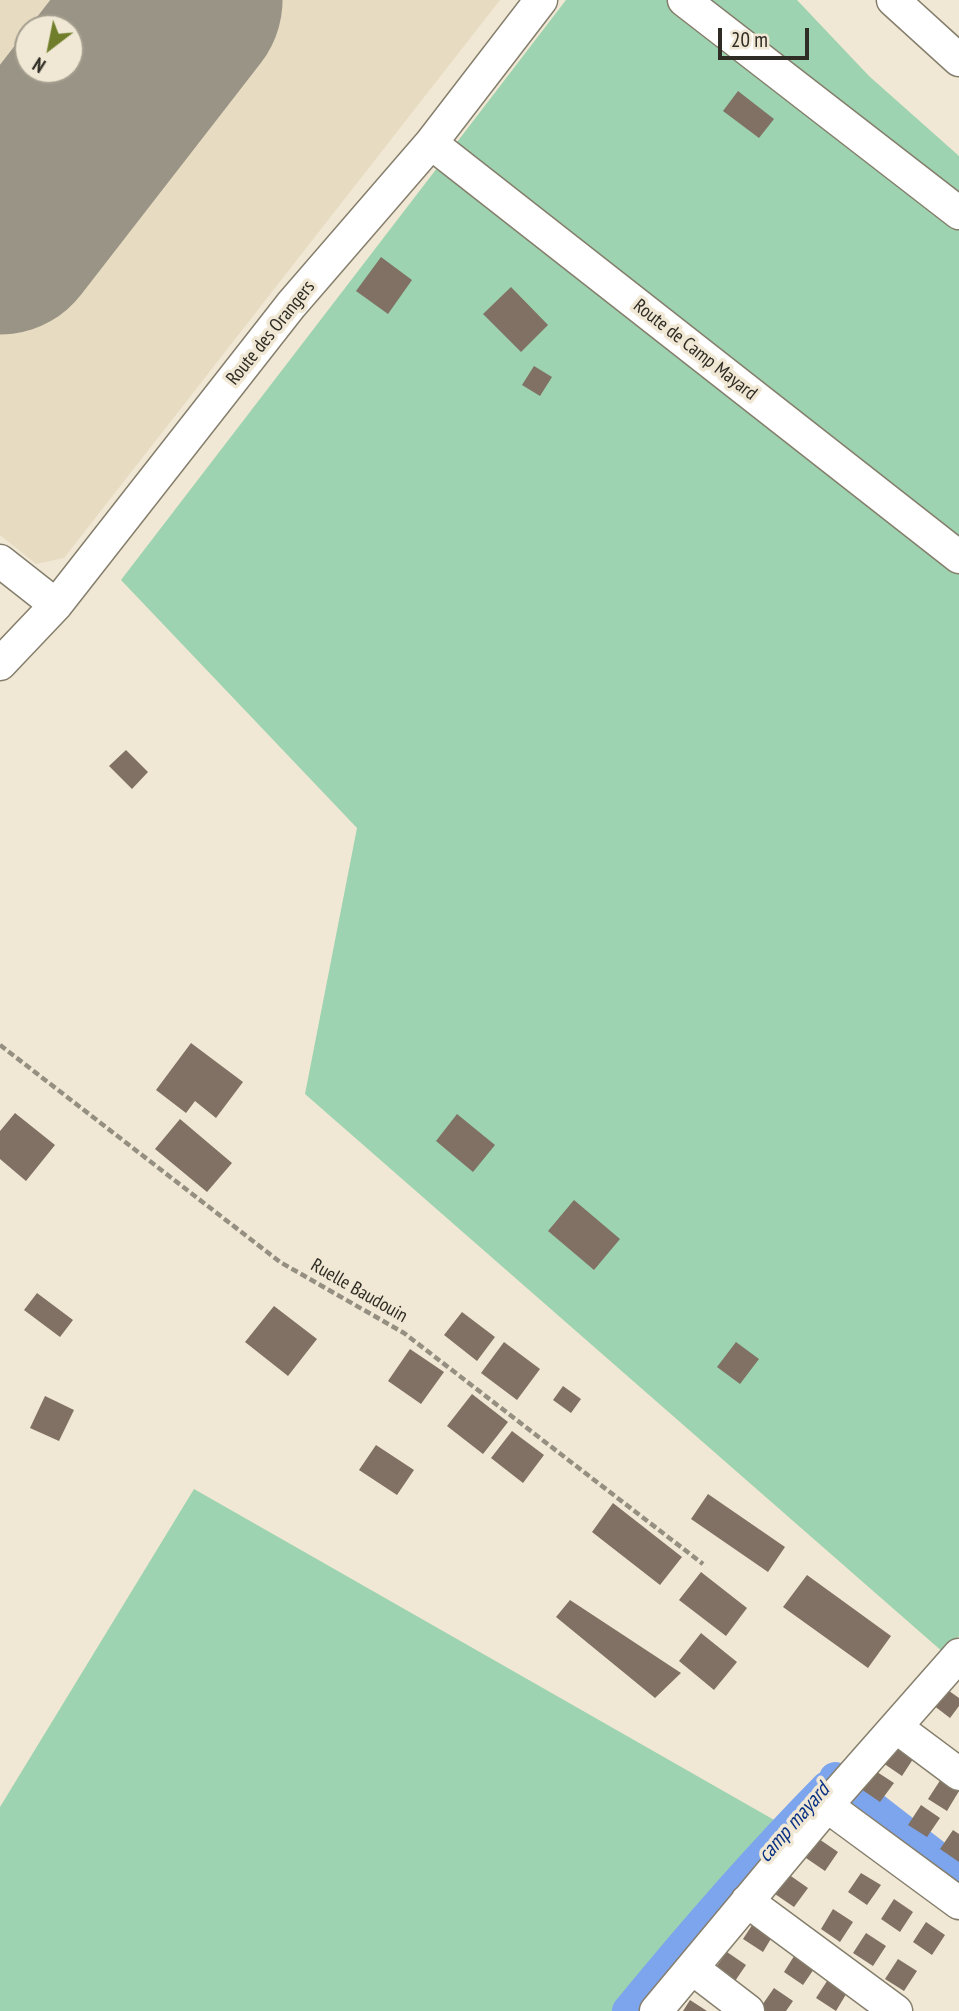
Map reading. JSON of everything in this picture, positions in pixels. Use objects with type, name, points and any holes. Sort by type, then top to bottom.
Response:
[{"type":"street","name":"Route des Orangers","points":[[0,664],[56,605],[291,305],[431,143],[541,0]]},
{"type":"street","points":[[684,0],[959,214]]},
{"type":"street","points":[[893,0],[959,60]]},
{"type":"street","name":"Route de Camp Mayard","points":[[431,143],[959,557]]},
{"type":"street","points":[[0,561],[56,605]]},
{"type":"street","points":[[842,1789],[959,1655]]},
{"type":"street","points":[[896,1727],[959,1774]]},
{"type":"street","points":[[656,2011],[827,1806],[959,1903]]},
{"type":"street","points":[[747,1901],[896,2011]]},
{"type":"street","points":[[692,1968],[748,2011]]},
{"type":"path","name":"Ruelle Baudouin","points":[[0,1045],[280,1262],[404,1333],[703,1564]]},
{"type":"shaded area","points":[[0,0],[500,0],[64,558],[36,564],[0,535]]},
{"type":"green space","points":[[566,0],[797,0],[869,76],[959,156],[959,1636],[944,1653],[305,1094],[357,828],[121,580]]},
{"type":"green space","points":[[194,1489],[783,1825],[635,2011],[0,2011],[0,1807]]},
{"type":"building","points":[[738,91],[774,119],[759,138],[723,111]]},
{"type":"building","points":[[381,257],[412,280],[388,314],[356,291]]},
{"type":"building","points":[[511,287],[548,325],[521,352],[483,314]]},
{"type":"building","points":[[534,366],[552,377],[540,396],[522,385]]},
{"type":"building","points":[[126,750],[148,772],[132,789],[109,766]]},
{"type":"building","points":[[191,1043],[243,1082],[216,1118],[195,1101],[186,1113],[156,1090]]},
{"type":"building","points":[[15,1113],[55,1145],[26,1181],[0,1159],[0,1131]]},
{"type":"building","points":[[457,1114],[495,1145],[473,1172],[436,1141]]},
{"type":"building","points":[[180,1119],[232,1163],[207,1192],[155,1149]]},
{"type":"building","points":[[574,1200],[620,1239],[594,1270],[548,1231]]},
{"type":"building","points":[[37,1293],[73,1320],[60,1337],[24,1310]]},
{"type":"building","points":[[274,1306],[317,1339],[288,1376],[245,1342]]},
{"type":"building","points":[[462,1312],[495,1337],[477,1361],[444,1335]]},
{"type":"building","points":[[504,1342],[540,1369],[517,1400],[481,1373]]},
{"type":"building","points":[[736,1342],[759,1359],[740,1384],[717,1367]]},
{"type":"building","points":[[410,1349],[444,1372],[421,1404],[388,1381]]},
{"type":"building","points":[[563,1386],[581,1399],[571,1413],[553,1400]]},
{"type":"building","points":[[472,1394],[508,1422],[483,1454],[447,1426]]},
{"type":"building","points":[[45,1396],[74,1410],[59,1441],[30,1428]]},
{"type":"building","points":[[512,1431],[544,1455],[523,1483],[491,1458]]},
{"type":"building","points":[[376,1445],[414,1470],[397,1495],[359,1470]]},
{"type":"building","points":[[708,1494],[785,1547],[768,1572],[691,1519]]},
{"type":"building","points":[[613,1503],[682,1557],[660,1585],[592,1532]]},
{"type":"building","points":[[701,1572],[747,1608],[726,1636],[679,1600]]},
{"type":"building","points":[[807,1575],[891,1636],[868,1668],[783,1607]]},
{"type":"building","points":[[570,1600],[681,1673],[655,1698],[556,1617]]},
{"type":"building","points":[[701,1633],[737,1662],[714,1690],[679,1661]]},
{"type":"building","points":[[945,1688],[959,1698],[959,1706],[950,1718],[933,1705]]},
{"type":"building","points":[[896,1743],[915,1756],[902,1776],[883,1763]]},
{"type":"building","points":[[874,1770],[894,1783],[880,1802],[861,1789]]},
{"type":"building","points":[[941,1779],[959,1791],[947,1811],[928,1799]]},
{"type":"building","points":[[921,1805],[940,1818],[927,1837],[908,1825]]},
{"type":"building","points":[[953,1830],[959,1834],[959,1862],[940,1849]]},
{"type":"building","points":[[819,1839],[838,1852],[825,1871],[806,1858]]},
{"type":"building","points":[[861,1873],[881,1885],[867,1905],[848,1892]]},
{"type":"building","points":[[788,1874],[808,1888],[794,1907],[775,1894]]},
{"type":"building","points":[[894,1899],[913,1912],[900,1932],[881,1919]]},
{"type":"building","points":[[833,1909],[853,1922],[840,1942],[821,1929]]},
{"type":"building","points":[[756,1919],[775,1932],[763,1952],[743,1939]]},
{"type":"building","points":[[926,1922],[945,1935],[932,1955],[913,1942]]},
{"type":"building","points":[[866,1933],[886,1946],[873,1966],[853,1953]]},
{"type":"building","points":[[727,1952],[746,1965],[733,1984],[713,1971]]},
{"type":"building","points":[[796,1953],[816,1966],[803,1985],[784,1972]]},
{"type":"building","points":[[898,1959],[917,1971],[904,1991],[885,1979]]},
{"type":"building","points":[[829,1978],[848,1991],[836,2011],[816,1998]]},
{"type":"building","points":[[774,1988],[793,2001],[786,2011],[765,2011],[760,2008]]},
{"type":"building","points":[[690,2000],[707,2011],[683,2011]]},
{"type":"waterway","points":[[835,1778],[959,1874]]},
{"type":"waterway","name":"camp mayard","points":[[628,2011],[725,1897],[827,1787]]},
{"type":"runway","points":[[0,232],[180,0]]}]
